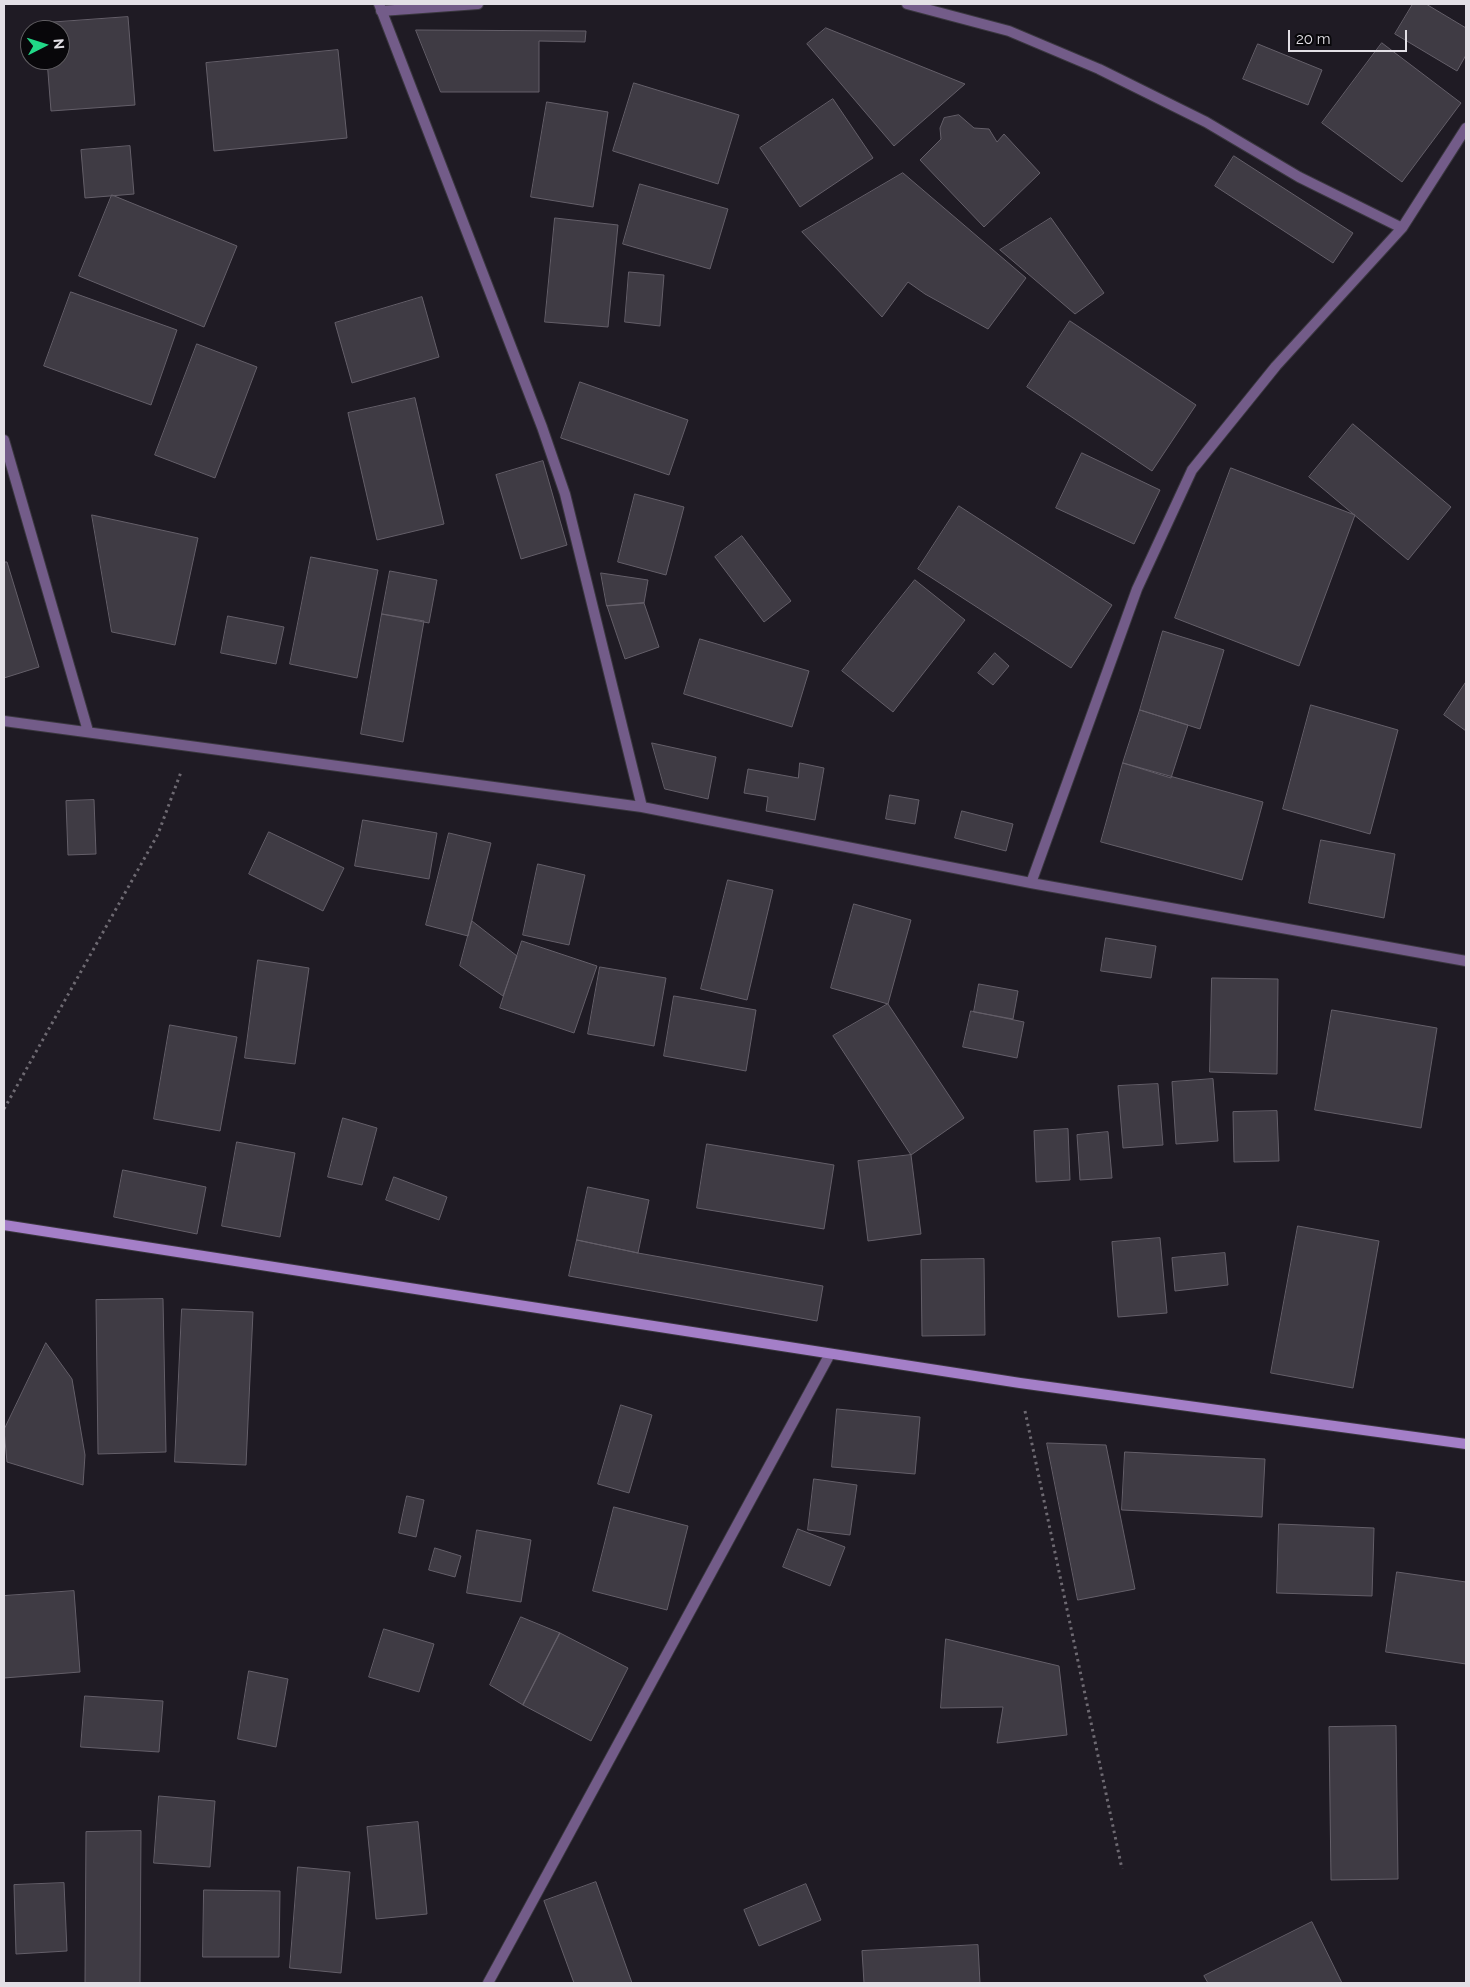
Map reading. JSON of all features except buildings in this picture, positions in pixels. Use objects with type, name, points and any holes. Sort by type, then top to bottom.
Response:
[{"type":"street","points":[[478,4],[380,7],[542,427],[565,494],[642,807]]},
{"type":"street","points":[[907,4],[1008,31],[1099,69],[1206,122],[1299,177],[1402,228]]},
{"type":"street","points":[[1031,883],[1137,589],[1192,470],[1276,366],[1402,228],[1466,128]]},
{"type":"street","points":[[4,440],[88,731]]},
{"type":"street","points":[[4,721],[642,807],[1031,883],[1466,960]]},
{"type":"street","points":[[4,1225],[1020,1383],[1466,1444]]},
{"type":"street","points":[[488,1983],[830,1354]]},
{"type":"path","points":[[4,1109],[158,834],[191,745]]},
{"type":"path","points":[[1020,1383],[1122,1869]]}]
